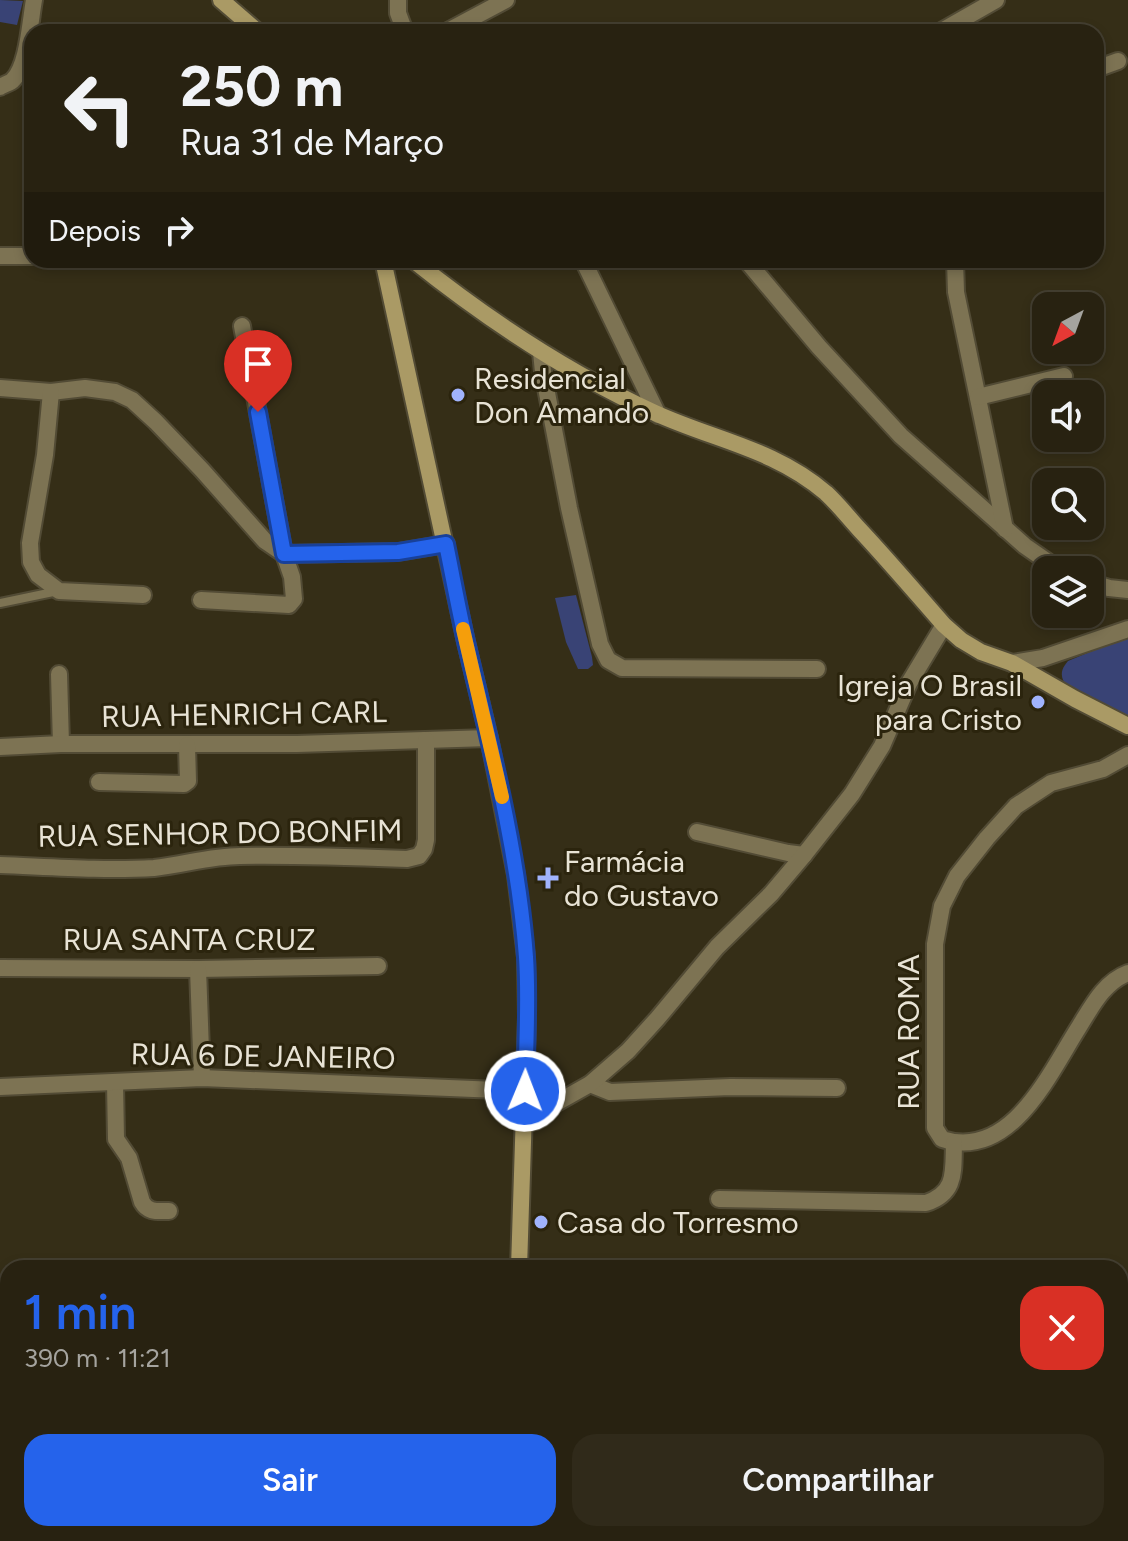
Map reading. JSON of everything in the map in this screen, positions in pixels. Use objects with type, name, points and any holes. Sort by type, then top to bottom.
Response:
[{"type":"main road","points":[[221,0],[249,24]]},
{"type":"main road","points":[[385,268],[489,738],[516,875],[526,957],[527,1017],[519,1260]]},
{"type":"main road","points":[[424,268],[479,310],[596,385],[658,415],[752,449],[790,469],[826,493],[961,640],[981,652],[1012,663],[1128,726]]},
{"type":"street","points":[[29,24],[34,0]]},
{"type":"street","points":[[398,0],[402,24]]},
{"type":"street","points":[[461,24],[506,0]]},
{"type":"street","points":[[954,24],[996,0]]},
{"type":"street","points":[[0,87],[12,81],[20,69],[24,49]]},
{"type":"street","points":[[1104,66],[1118,61]]},
{"type":"street","points":[[0,256],[24,256]]},
{"type":"street","points":[[587,268],[658,415]]},
{"type":"street","points":[[753,268],[819,347],[901,436],[1005,529],[1040,556]]},
{"type":"street","points":[[955,268],[956,292],[1005,529]]},
{"type":"street","points":[[201,600],[289,605],[294,599],[242,326]]},
{"type":"street","points":[[541,352],[572,519],[600,644],[608,660],[622,668],[817,669]]},
{"type":"street","points":[[978,397],[1064,376]]},
{"type":"street","points":[[0,388],[51,392],[85,388],[115,392],[132,400],[202,470],[265,541],[284,554],[398,552],[446,544]]},
{"type":"street","points":[[51,392],[45,455],[30,543],[31,562],[38,575],[59,591],[143,595]]},
{"type":"street","points":[[1104,586],[1128,590]]},
{"type":"street","points":[[525,1114],[542,1111],[590,1084],[628,1051],[717,947],[771,894],[852,794],[882,746],[909,683],[944,625]]},
{"type":"street","points":[[1012,663],[1043,658],[1128,629]]},
{"type":"street","points":[[59,674],[61,744]]},
{"type":"street","name":"RUA HENRICH CARL","points":[[0,747],[297,744],[489,738]]},
{"type":"street","name":"RUA SENHOR DO BONFIM","points":[[0,865],[153,868],[206,858],[237,856],[407,859],[419,856],[426,840],[426,740]]},
{"type":"street","points":[[99,782],[184,784],[189,774],[187,745]]},
{"type":"street","name":"RUA ROMA","points":[[1128,755],[1103,769],[1051,783],[1016,806],[957,876],[942,906],[935,944],[935,1128],[942,1139],[954,1143],[981,1141],[1008,1128],[1035,1097],[1095,1001],[1114,979],[1128,973]]},
{"type":"street","points":[[697,832],[804,855]]},
{"type":"street","name":"RUA SANTA CRUZ","points":[[0,968],[378,966]]},
{"type":"street","points":[[198,969],[202,1078]]},
{"type":"street","name":"RUA 6 DE JANEIRO","points":[[0,1087],[202,1078],[525,1091]]},
{"type":"street","points":[[115,1082],[116,1139],[129,1158],[142,1202],[145,1208],[152,1211],[169,1211]]},
{"type":"street","points":[[590,1084],[610,1092],[730,1087],[837,1088]]},
{"type":"street","points":[[719,1199],[926,1203],[938,1199],[951,1184],[954,1143]]},
{"type":"lane","points":[[0,603],[59,591]]},
{"type":"shaded area","points":[[0,0],[23,1],[17,25],[0,22]]},
{"type":"shaded area","points":[[576,595],[592,657],[593,665],[588,669],[578,669],[566,642],[555,598]]},
{"type":"shaded area","points":[[1128,636],[1128,716],[1074,690],[1063,680],[1062,674],[1068,661]]},
{"type":"slow traffic","points":[[463,629],[502,797]]},
{"type":"place","name":"Residencial Don Amando","points":[[458,395]]},
{"type":"place","name":"Igreja O Brasil para Cristo","points":[[1038,702]]},
{"type":"place","name":"Farmácia do Gustavo","points":[[548,878]]},
{"type":"place","name":"Casa do Torresmo","points":[[541,1222]]},
{"type":"route","points":[[258,412],[284,554],[398,552],[446,544],[516,875],[526,957],[525,1091]]}]
